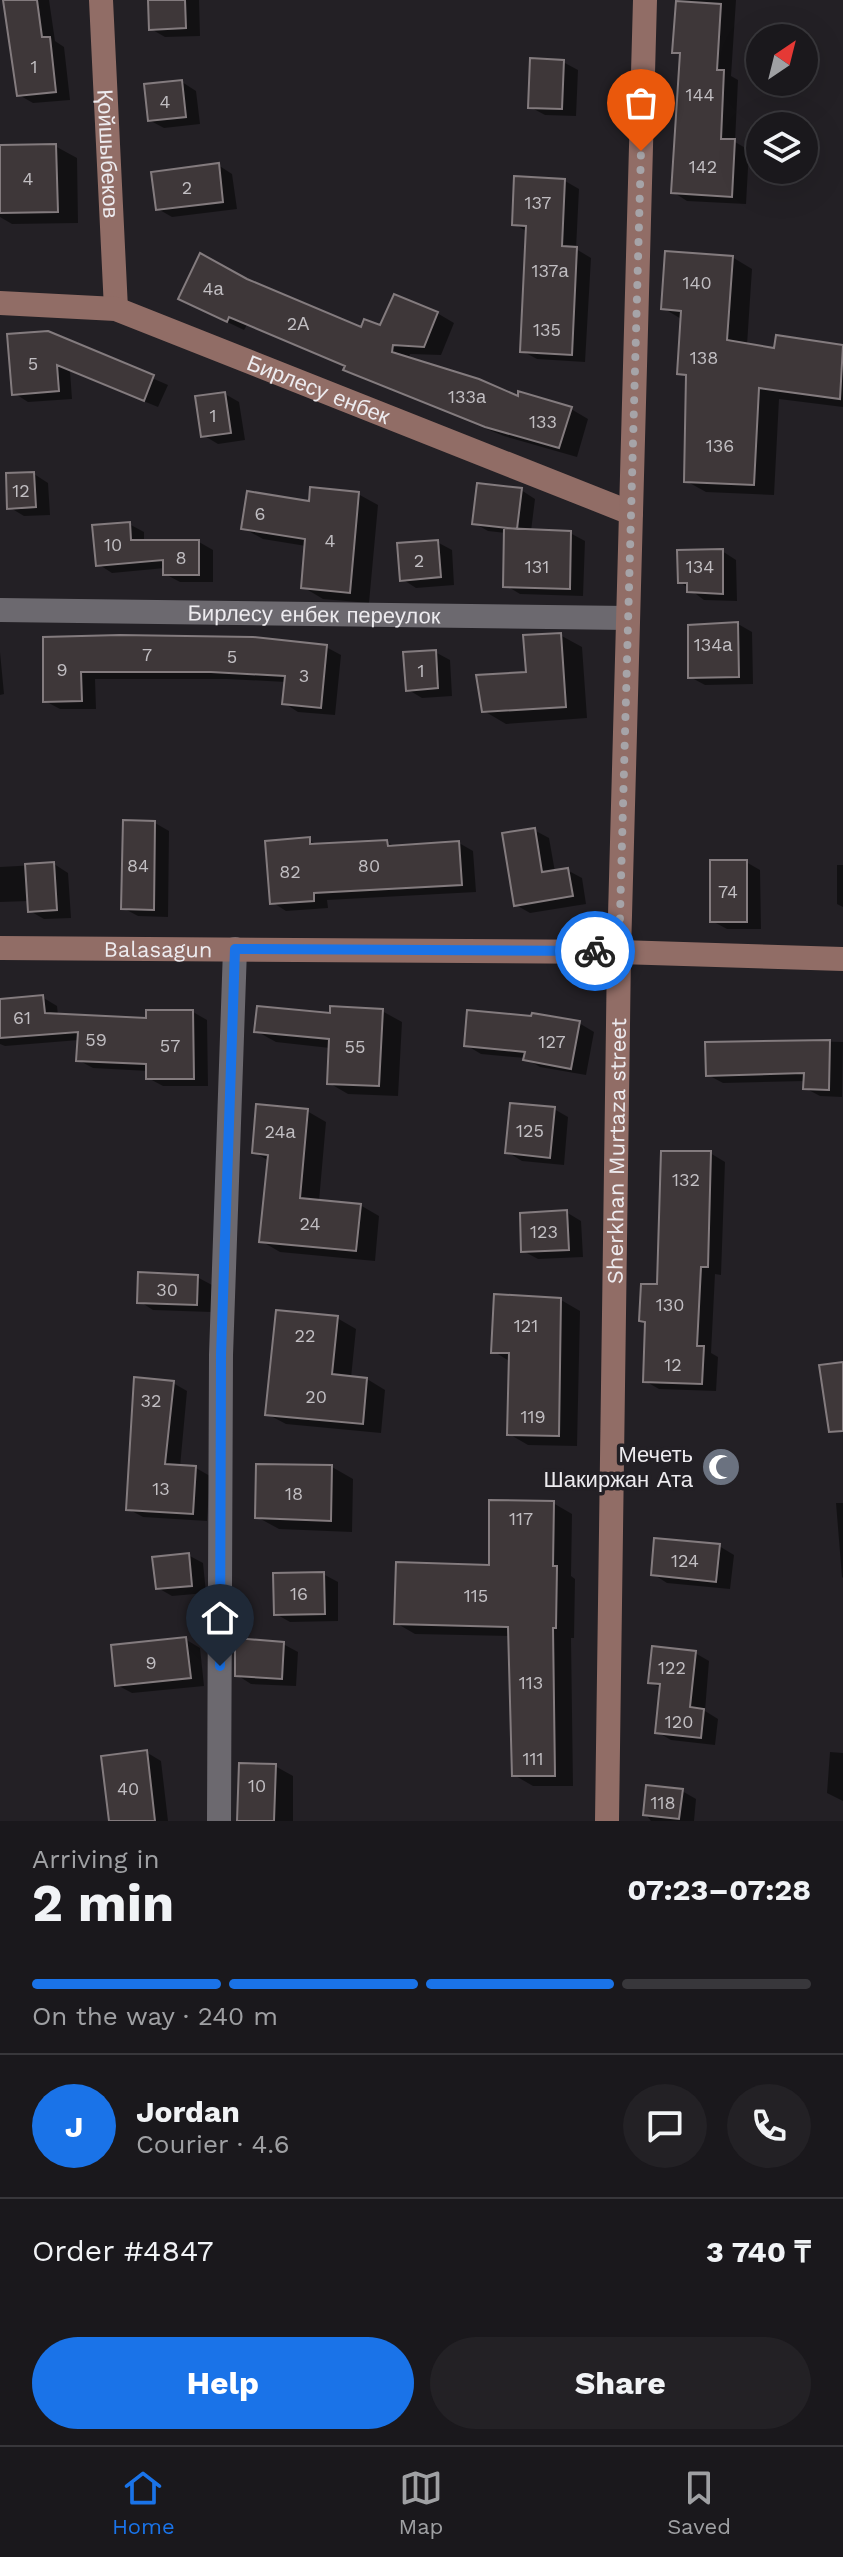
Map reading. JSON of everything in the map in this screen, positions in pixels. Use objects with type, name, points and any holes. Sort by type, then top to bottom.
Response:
[{"type":"street","name":"Қойшыбеков","points":[[101,0],[116,309]]},
{"type":"street","name":"Sherkhan Murtaza street","points":[[607,1821],[619,952],[645,0]]},
{"type":"street","name":"Бирлесу енбек","points":[[0,303],[116,309],[631,513]]},
{"type":"street","name":"Бирлесу енбек переулок","points":[[0,610],[628,618]]},
{"type":"street","name":"Balasagun","points":[[0,948],[619,952],[843,959]]},
{"type":"street","points":[[219,1821],[221,1355],[235,949]]},
{"type":"building","points":[[3,0],[37,0],[42,37],[50,37],[56,92],[17,96]]},
{"type":"building","points":[[148,0],[185,0],[186,28],[149,30]]},
{"type":"building","points":[[676,1],[721,4],[717,70],[724,70],[721,139],[735,139],[732,197],[671,193],[680,53],[672,53]]},
{"type":"building","points":[[530,58],[564,60],[562,109],[528,108]]},
{"type":"building","points":[[182,80],[186,117],[148,121],[144,84]]},
{"type":"building","points":[[56,144],[58,212],[0,213],[0,145]]},
{"type":"building","points":[[219,163],[223,202],[156,210],[151,172]]},
{"type":"building","points":[[514,176],[565,179],[562,246],[577,247],[572,355],[520,352],[526,226],[512,225]]},
{"type":"building","points":[[665,251],[733,256],[727,340],[774,348],[776,335],[843,345],[840,399],[759,388],[754,485],[684,482],[686,375],[677,374],[681,311],[661,309]]},
{"type":"building","points":[[200,253],[247,279],[361,327],[364,319],[380,325],[394,294],[438,312],[424,347],[393,345],[392,352],[479,379],[518,396],[518,391],[572,407],[559,448],[485,427],[343,370],[345,366],[229,317],[227,322],[178,299]]},
{"type":"building","points":[[48,331],[154,375],[144,401],[57,365],[59,391],[12,395],[7,334]]},
{"type":"building","points":[[225,392],[231,433],[201,437],[195,396]]},
{"type":"building","points":[[34,472],[36,507],[7,509],[6,473]]},
{"type":"building","points":[[477,483],[522,488],[517,529],[472,524]]},
{"type":"building","points":[[310,487],[359,492],[350,593],[301,588],[305,539],[241,529],[247,491],[309,501]]},
{"type":"building","points":[[130,522],[131,540],[199,540],[199,575],[163,575],[163,560],[96,566],[92,525]]},
{"type":"building","points":[[504,528],[571,531],[570,589],[503,587]]},
{"type":"building","points":[[438,540],[441,577],[400,581],[397,543]]},
{"type":"building","points":[[723,549],[723,594],[687,592],[687,583],[678,583],[677,550]]},
{"type":"building","points":[[738,622],[739,677],[688,678],[688,625]]},
{"type":"building","points":[[561,633],[566,707],[482,712],[476,675],[526,672],[523,635]]},
{"type":"building","points":[[43,637],[253,637],[327,645],[321,708],[282,704],[285,676],[211,672],[81,672],[82,701],[43,702]]},
{"type":"building","points":[[436,650],[438,688],[406,691],[403,652]]},
{"type":"building","points":[[123,820],[155,821],[154,910],[121,909]]},
{"type":"building","points":[[535,828],[542,872],[568,868],[573,896],[514,906],[502,833]]},
{"type":"building","points":[[310,837],[310,844],[387,840],[388,846],[459,841],[462,885],[314,893],[314,901],[270,904],[265,841]]},
{"type":"building","points":[[710,860],[747,860],[747,922],[710,922]]},
{"type":"building","points":[[54,862],[57,910],[28,912],[25,864]]},
{"type":"building","points":[[43,995],[45,1013],[146,1018],[146,1010],[193,1010],[194,1079],[146,1079],[146,1064],[76,1061],[78,1032],[0,1038],[0,999]]},
{"type":"building","points":[[257,1006],[330,1013],[330,1006],[383,1009],[379,1086],[327,1084],[329,1039],[254,1032]]},
{"type":"building","points":[[467,1010],[531,1016],[532,1013],[580,1021],[571,1069],[523,1060],[525,1052],[464,1046]]},
{"type":"building","points":[[830,1040],[829,1090],[803,1089],[804,1073],[706,1076],[705,1042]]},
{"type":"building","points":[[510,1103],[555,1107],[550,1158],[505,1153]]},
{"type":"building","points":[[256,1104],[308,1109],[300,1198],[361,1204],[356,1251],[259,1242],[268,1155],[252,1153]]},
{"type":"building","points":[[661,1151],[711,1151],[708,1267],[701,1267],[697,1346],[704,1346],[702,1384],[643,1382],[645,1322],[639,1321],[641,1284],[657,1284]]},
{"type":"building","points":[[567,1210],[569,1250],[521,1252],[520,1213]]},
{"type":"building","points":[[138,1272],[198,1275],[197,1305],[137,1303]]},
{"type":"building","points":[[494,1294],[561,1298],[559,1436],[507,1435],[509,1353],[491,1353]]},
{"type":"building","points":[[276,1310],[338,1316],[332,1374],[367,1378],[363,1424],[265,1415]]},
{"type":"building","points":[[843,1362],[843,1431],[829,1432],[819,1365]]},
{"type":"building","points":[[134,1377],[174,1381],[165,1464],[196,1466],[193,1514],[126,1510]]},
{"type":"building","points":[[256,1464],[332,1465],[331,1521],[255,1518]]},
{"type":"building","points":[[489,1500],[554,1501],[553,1566],[557,1566],[556,1628],[553,1628],[555,1776],[512,1776],[508,1627],[394,1624],[396,1562],[489,1565]]},
{"type":"building","points":[[654,1538],[720,1544],[716,1582],[651,1575]]},
{"type":"building","points":[[189,1553],[192,1586],[156,1589],[152,1557]]},
{"type":"building","points":[[324,1572],[325,1614],[274,1615],[273,1573]]},
{"type":"building","points":[[186,1637],[191,1678],[115,1686],[111,1645]]},
{"type":"building","points":[[235,1638],[284,1642],[282,1679],[235,1676]]},
{"type":"building","points":[[652,1646],[696,1651],[690,1707],[704,1709],[701,1738],[655,1733],[660,1684],[648,1683]]},
{"type":"building","points":[[147,1750],[155,1821],[109,1821],[101,1756]]},
{"type":"building","points":[[239,1763],[276,1764],[274,1821],[237,1821]]},
{"type":"building","points":[[646,1785],[683,1789],[679,1819],[643,1815]]},
{"type":"way so far","points":[[595,951],[619,952],[641,151]]},
{"type":"place","name":"Мечеть Шакиржан Ата","points":[[721,1467]]},
{"type":"route","points":[[220,1666],[221,1355],[235,949],[595,951]]}]
